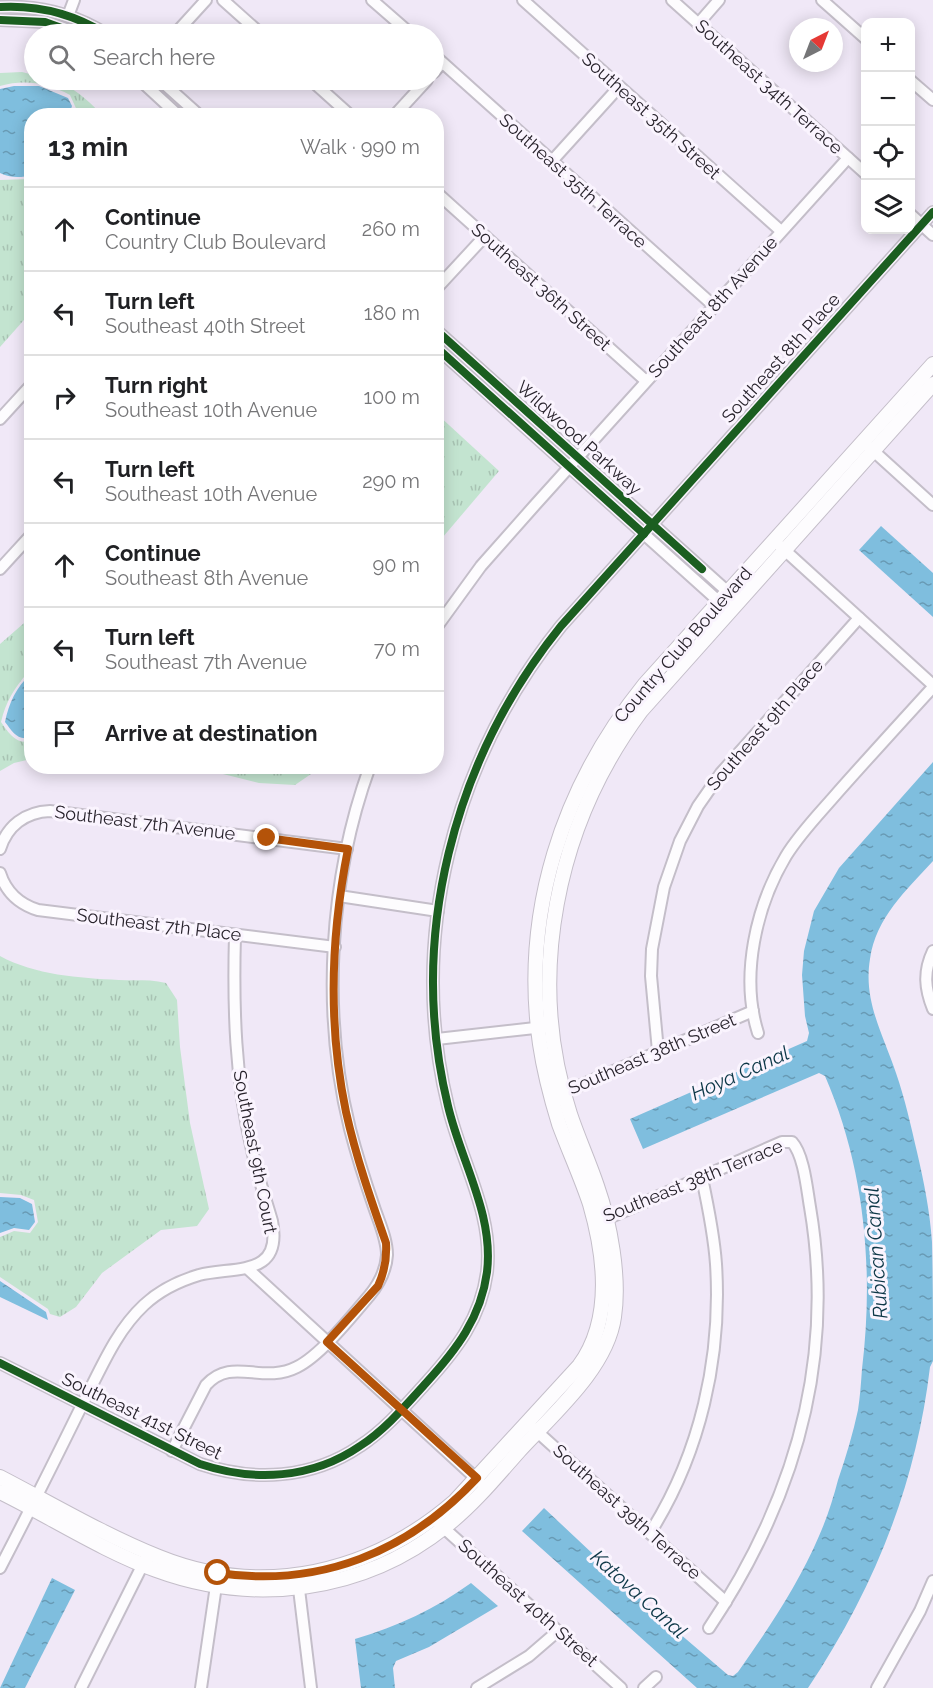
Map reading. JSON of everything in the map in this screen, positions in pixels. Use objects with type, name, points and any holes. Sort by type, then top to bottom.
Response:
[{"type":"main road","name":"Country Club Boulevard","points":[[0,1477],[33,1501],[146,1559],[174,1576],[217,1580],[251,1590],[298,1582],[340,1580],[380,1566],[411,1551],[439,1523],[461,1514],[482,1483],[532,1427],[589,1373],[607,1343],[614,1316],[615,1288],[600,1220],[597,1184],[558,1095],[556,1060],[545,1027],[554,920],[565,863],[581,814],[605,765],[630,726],[728,602],[868,446],[933,364]]},
{"type":"main road","name":"Country Club Boulevard","points":[[868,446],[933,384]]},
{"type":"main road","name":"Country Club Boulevard","points":[[0,1492],[33,1501]]},
{"type":"street","points":[[68,16],[74,0]]},
{"type":"street","points":[[184,24],[206,0]]},
{"type":"street","points":[[223,0],[250,24]]},
{"type":"street","points":[[372,0],[400,24]]},
{"type":"street","name":"Southeast 35th Street","points":[[523,0],[781,231]]},
{"type":"street","name":"Southeast 34th Terrace","points":[[672,0],[861,170]]},
{"type":"street","points":[[698,24],[719,0]]},
{"type":"street","points":[[822,0],[861,35]]},
{"type":"street","points":[[0,7],[34,8],[68,16],[85,24]]},
{"type":"street","points":[[0,20],[30,20],[50,24]]},
{"type":"street","name":"Southeast 35th Terrace","points":[[444,65],[714,306]]},
{"type":"street","points":[[915,84],[933,100]]},
{"type":"street","points":[[552,161],[619,87]]},
{"type":"street","points":[[151,90],[170,108]]},
{"type":"street","points":[[171,90],[191,108]]},
{"type":"street","points":[[322,90],[342,108]]},
{"type":"street","points":[[401,108],[418,90]]},
{"type":"street","name":"Southeast 8th Avenue","points":[[569,467],[848,158]]},
{"type":"street","name":"Southeast 36th Street","points":[[444,199],[646,381]]},
{"type":"street","name":"Southeast 8th Place","points":[[644,534],[933,212]]},
{"type":"street","points":[[915,219],[933,235]]},
{"type":"street","points":[[444,280],[485,236]]},
{"type":"street","name":"Wildwood Parkway","points":[[444,337],[652,524],[728,602]]},
{"type":"street","name":"Wildwood Parkway","points":[[444,354],[644,534],[728,602]]},
{"type":"street","points":[[0,419],[24,393]]},
{"type":"street","points":[[868,446],[933,505]]},
{"type":"street","points":[[444,617],[482,566],[569,467]]},
{"type":"street","points":[[545,1027],[437,1039],[434,973],[438,911],[448,853],[476,766],[498,719],[548,642],[644,534]]},
{"type":"street","points":[[0,569],[24,543]]},
{"type":"street","points":[[758,1033],[753,1011],[752,981],[757,933],[770,888],[785,858],[818,814],[933,686],[779,545]]},
{"type":"street","name":"Southeast 9th Place","points":[[658,1051],[651,976],[652,949],[664,887],[680,841],[698,806],[721,773],[860,618]]},
{"type":"street","points":[[172,1451],[206,1385],[213,1377],[224,1372],[235,1371],[263,1374],[284,1372],[308,1361],[378,1286],[383,1276],[387,1254],[386,1243],[360,1167],[345,1109],[335,1033],[335,947],[339,896],[358,802],[367,774]]},
{"type":"street","name":"Southeast 7th Avenue","points":[[0,849],[4,838],[16,823],[33,813],[50,811],[348,849]]},
{"type":"street","name":"Southeast 7th Place","points":[[0,873],[4,885],[19,902],[38,910],[335,947]]},
{"type":"street","points":[[339,896],[438,911]]},
{"type":"street","name":"Southeast 9th Court","points":[[235,935],[234,1022],[242,1100],[252,1151],[274,1229],[272,1246],[268,1254],[262,1262],[248,1269]]},
{"type":"street","points":[[933,951],[926,977],[927,990],[933,1009]]},
{"type":"street","name":"Southeast 38th Street","points":[[558,1095],[753,1011]]},
{"type":"street","name":"Southeast 41st Street","points":[[0,1363],[172,1451],[200,1464],[228,1472],[257,1476],[293,1473],[315,1468],[350,1453],[369,1440],[446,1361],[468,1330],[480,1304],[487,1272],[488,1248],[484,1218],[450,1115],[437,1039]]},
{"type":"street","name":"Southeast 38th Terrace","points":[[600,1220],[782,1142],[792,1142],[797,1147],[804,1176],[815,1256],[816,1334],[811,1376],[800,1433],[781,1492],[762,1538],[726,1602]]},
{"type":"street","points":[[650,1533],[666,1505],[690,1451],[710,1374],[716,1336],[716,1264],[702,1178]]},
{"type":"street","points":[[0,1568],[120,1334],[147,1303],[173,1285],[192,1277],[213,1273],[248,1269],[482,1483]]},
{"type":"street","name":"Southeast 39th Terrace","points":[[532,1427],[726,1602]]},
{"type":"street","name":"Southeast 40th Street","points":[[439,1523],[621,1688]]},
{"type":"street","points":[[81,1688],[146,1559]]},
{"type":"street","points":[[201,1688],[217,1580]]},
{"type":"street","points":[[877,1688],[910,1630],[933,1581]]},
{"type":"street","points":[[298,1582],[311,1688]]},
{"type":"street","points":[[709,1628],[726,1602]]},
{"type":"street","points":[[477,1688],[529,1656],[558,1630]]},
{"type":"street","points":[[644,1688],[656,1677]]},
{"type":"green space","points":[[24,72],[24,83],[0,86],[0,73]]},
{"type":"green space","points":[[58,90],[74,90],[96,108],[76,108],[70,95]]},
{"type":"green space","points":[[24,179],[24,320],[0,347],[0,180]]},
{"type":"green space","points":[[444,420],[499,471],[444,536]]},
{"type":"green space","points":[[24,623],[24,677],[11,696],[1,722],[17,740],[24,742],[24,761],[14,763],[0,771],[0,644]]},
{"type":"green space","points":[[223,774],[311,774],[295,785],[259,783]]},
{"type":"green space","points":[[0,956],[28,967],[58,974],[166,983],[177,1000],[180,1047],[190,1123],[209,1209],[197,1226],[161,1230],[102,1273],[76,1307],[60,1317],[50,1314],[48,1309],[0,1277],[0,1237],[14,1231],[30,1233],[38,1222],[34,1200],[21,1195],[0,1193]]},
{"type":"water","points":[[24,86],[24,90],[49,90],[68,98],[72,106],[71,108],[24,108],[24,176],[7,176],[0,173],[0,89]]},
{"type":"water","points":[[881,526],[933,573],[933,617],[859,550]]},
{"type":"water","points":[[24,681],[24,738],[16,735],[5,722]]},
{"type":"water","points":[[933,762],[933,861],[885,917],[873,944],[869,974],[872,1003],[910,1122],[931,1231],[933,1361],[914,1453],[903,1494],[872,1574],[832,1651],[808,1688],[697,1688],[522,1531],[544,1508],[659,1616],[728,1675],[733,1676],[772,1623],[802,1572],[827,1515],[852,1436],[859,1405],[865,1332],[867,1295],[863,1220],[857,1183],[839,1111],[825,1076],[819,1073],[643,1149],[630,1119],[807,1041],[809,1033],[805,1016],[802,975],[804,951],[814,911],[839,868]]},
{"type":"water","points":[[0,1197],[20,1198],[32,1204],[35,1222],[29,1230],[14,1228],[0,1233]]},
{"type":"water","points":[[0,1281],[46,1312],[48,1320],[0,1297]]},
{"type":"water","points":[[52,1578],[75,1590],[25,1688],[0,1688]]},
{"type":"water","points":[[471,1583],[498,1606],[429,1647],[396,1661],[393,1668],[395,1688],[361,1688],[355,1639],[416,1616]]},
{"type":"cycle path","points":[[0,7],[41,9],[88,24]]},
{"type":"cycle path","points":[[0,20],[50,24]]},
{"type":"cycle path","points":[[0,1363],[200,1464],[220,1470],[262,1475],[303,1471],[342,1457],[360,1446],[395,1417],[457,1346],[473,1319],[484,1289],[488,1251],[481,1209],[448,1106],[437,1043],[433,979],[437,916],[449,853],[467,792],[492,734],[523,678],[561,626],[933,212]]},
{"type":"cycle path","points":[[444,337],[702,569]]},
{"type":"cycle path","points":[[444,354],[644,534]]},
{"type":"route","points":[[218,1573],[250,1577],[297,1575],[334,1568],[363,1558],[393,1545],[421,1528],[446,1510],[477,1478],[327,1342],[378,1286],[383,1276],[387,1254],[386,1243],[360,1167],[345,1109],[335,1033],[334,968],[337,914],[348,849],[267,838]]},
{"type":"water label","name":"Hoya Canal","points":[[740,1073]]},
{"type":"water label","name":"Rubican Canal","points":[[876,1253]]},
{"type":"water label","name":"Katova Canal","points":[[639,1594]]}]
